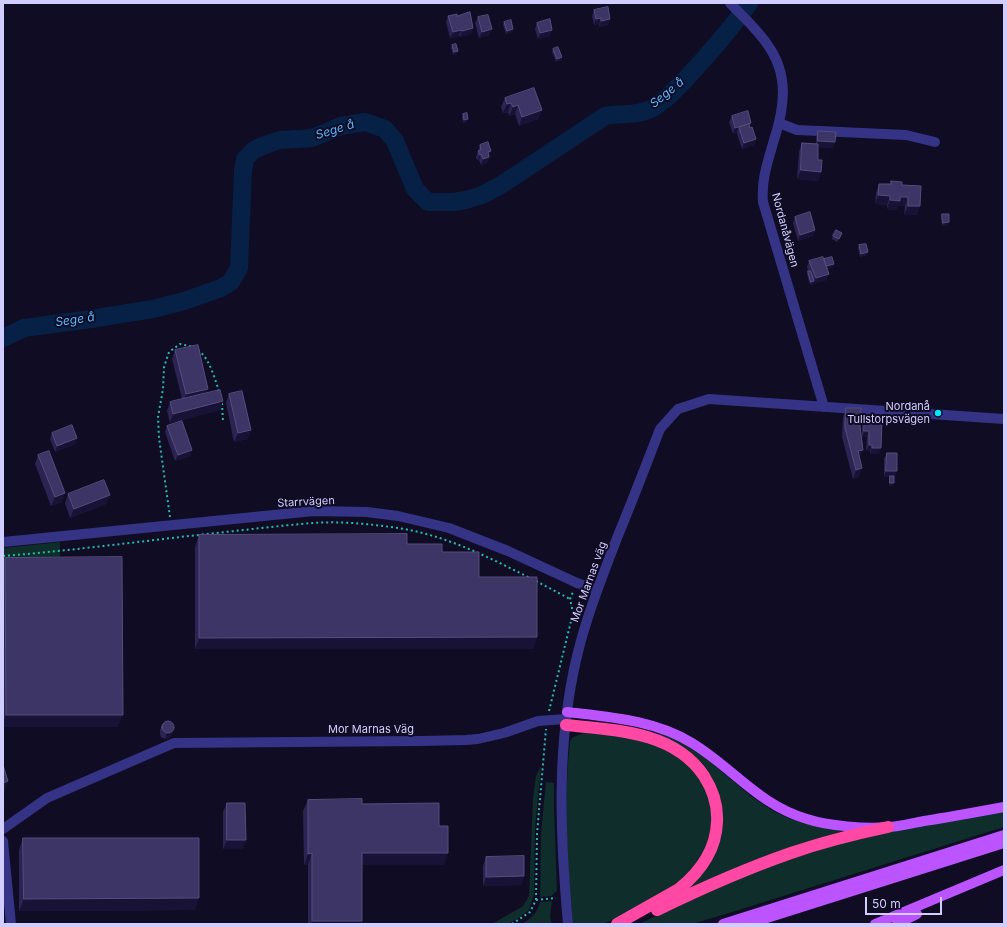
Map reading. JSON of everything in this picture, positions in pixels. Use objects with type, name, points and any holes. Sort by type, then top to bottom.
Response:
[{"type":"highway","points":[[566,718],[651,738],[664,743],[681,752],[690,759],[702,774],[714,796],[717,814],[716,830],[712,848],[702,866],[694,876],[679,889],[617,924]]},
{"type":"highway","points":[[620,924],[648,914],[772,859],[848,836],[888,827]]},
{"type":"main road","points":[[566,718],[634,722],[670,732],[701,749],[771,804],[801,818],[816,822],[836,825],[888,827],[1004,807]]},
{"type":"main road","points":[[723,924],[1004,835]]},
{"type":"main road","points":[[748,924],[1004,843]]},
{"type":"main road","points":[[876,924],[1004,870]]},
{"type":"main road","points":[[897,924],[1004,875]]},
{"type":"street","name":"Nordanåvägen","points":[[730,3],[767,43],[776,58],[782,76],[784,97],[779,123],[764,171],[762,191],[763,202],[824,407]]},
{"type":"street","points":[[779,123],[797,130],[906,135],[935,142]]},
{"type":"street","name":"Mor Marnas väg","points":[[568,924],[562,842],[561,789],[566,718],[577,656],[597,590],[660,428],[678,409],[709,399],[938,413],[1004,419]]},
{"type":"street","name":"Starrvägen","points":[[3,542],[314,511],[367,512],[398,516],[449,528],[508,551],[577,583],[597,590]]},
{"type":"street","name":"Mor Marnas Väg","points":[[3,829],[47,798],[174,743],[466,740],[490,736],[521,726],[547,720],[566,718]]},
{"type":"street","points":[[3,841],[11,924]]},
{"type":"path","points":[[172,526],[159,438],[158,417],[163,389],[164,367],[169,352],[180,344],[193,346],[203,354],[221,395]]},
{"type":"path","points":[[221,402],[223,422]]},
{"type":"path","points":[[3,556],[314,523],[357,523],[399,528],[447,540],[495,560],[570,599]]},
{"type":"path","points":[[512,924],[530,912],[536,900],[538,821],[547,720],[573,613],[570,599],[577,583]]},
{"type":"path","points":[[536,900],[565,897]]},
{"type":"green space","points":[[60,542],[60,557],[3,561],[3,548]]},
{"type":"green space","points":[[584,733],[609,735],[649,742],[661,746],[683,758],[702,783],[709,796],[712,810],[712,825],[709,839],[695,866],[682,881],[628,913],[606,923],[597,924],[573,924],[569,878],[566,810],[570,741],[573,737]]},
{"type":"green space","points":[[661,733],[680,741],[702,755],[751,796],[773,811],[808,824],[842,831],[689,889],[706,870],[713,859],[721,836],[717,787],[705,766],[695,756],[683,747],[659,735]]},
{"type":"green space","points":[[541,766],[535,829],[534,895],[529,910],[520,917],[508,924],[492,924],[523,906],[529,896],[533,797],[536,776]]},
{"type":"green space","points":[[546,782],[554,783],[557,891],[551,896],[540,897],[541,832]]},
{"type":"green space","points":[[1004,811],[1004,827],[729,913],[692,924],[639,924],[709,891],[779,862],[841,843],[899,830]]},
{"type":"green space","points":[[552,901],[550,917],[552,924],[522,924],[533,915],[540,902]]},
{"type":"building","points":[[608,7],[610,19],[601,21],[601,18],[596,19],[594,10]]},
{"type":"building","points":[[470,12],[473,28],[453,32],[448,16],[457,14],[457,16]]},
{"type":"building","points":[[488,15],[492,29],[482,32],[478,17]]},
{"type":"building","points":[[550,19],[552,30],[540,33],[537,23]]},
{"type":"building","points":[[511,20],[513,29],[507,31],[504,22]]},
{"type":"building","points":[[456,44],[458,51],[454,52],[452,45]]},
{"type":"building","points":[[558,47],[562,57],[557,59],[553,49]]},
{"type":"building","points":[[534,88],[542,110],[522,117],[518,105],[513,107],[511,103],[507,104],[505,98]]},
{"type":"building","points":[[748,111],[751,123],[735,128],[732,116]]},
{"type":"building","points":[[467,113],[468,119],[464,120],[463,114]]},
{"type":"building","points":[[749,124],[750,128],[752,127],[756,139],[744,143],[739,128]]},
{"type":"building","points":[[818,131],[836,132],[835,142],[818,141]]},
{"type":"building","points":[[488,142],[491,151],[488,152],[489,157],[483,159],[478,151],[481,150],[480,145]]},
{"type":"building","points":[[802,143],[818,144],[818,160],[822,160],[821,172],[801,170]]},
{"type":"building","points":[[891,181],[902,182],[902,185],[921,186],[920,206],[908,206],[908,197],[900,197],[900,201],[890,200],[890,196],[878,195],[879,184],[891,184]]},
{"type":"building","points":[[810,212],[815,230],[800,235],[795,217]]},
{"type":"building","points":[[942,214],[949,214],[949,222],[943,223]]},
{"type":"building","points":[[836,230],[842,233],[839,239],[833,236]]},
{"type":"building","points":[[866,244],[868,252],[861,254],[859,245]]},
{"type":"building","points":[[823,257],[829,274],[816,278],[809,261]]},
{"type":"building","points":[[832,257],[834,264],[826,266],[824,259]]},
{"type":"building","points":[[808,271],[811,272],[814,281],[811,282]]},
{"type":"building","points":[[198,345],[208,389],[186,394],[175,350]]},
{"type":"building","points":[[220,390],[223,401],[173,414],[170,402]]},
{"type":"building","points":[[242,391],[251,430],[238,433],[229,394]]},
{"type":"building","points":[[846,408],[861,408],[860,426],[863,450],[858,451],[862,468],[856,470],[845,428]]},
{"type":"building","points":[[865,419],[882,419],[881,448],[872,448],[872,445],[869,445],[869,431],[864,431]]},
{"type":"building","points":[[182,421],[192,450],[178,455],[167,426]]},
{"type":"building","points":[[72,425],[77,438],[57,446],[52,433]]},
{"type":"building","points":[[49,451],[65,493],[55,497],[38,455]]},
{"type":"building","points":[[887,453],[897,453],[897,471],[886,471]]},
{"type":"building","points":[[890,476],[894,476],[894,483],[890,483]]},
{"type":"building","points":[[104,480],[110,495],[74,509],[68,494]]},
{"type":"building","points":[[407,534],[407,544],[442,544],[442,552],[479,552],[479,577],[537,577],[537,637],[199,638],[199,535]]},
{"type":"building","points":[[122,557],[123,715],[6,715],[5,558]]},
{"type":"building","points":[[166,721],[170,721],[174,727],[170,733],[166,733],[162,729],[162,725]]},
{"type":"building","points":[[3,765],[8,781],[3,783]]},
{"type":"building","points":[[362,799],[362,804],[439,803],[439,826],[448,826],[448,853],[362,853],[362,921],[312,921],[312,853],[308,854],[308,800]]},
{"type":"building","points":[[227,803],[245,803],[246,840],[227,840]]},
{"type":"building","points":[[23,838],[199,838],[199,898],[24,899]]},
{"type":"building","points":[[524,856],[524,876],[486,877],[486,857]]},
{"type":"waterway","name":"Sege å","points":[[3,338],[24,328],[153,309],[184,301],[221,288],[231,282],[239,268],[243,171],[245,159],[254,150],[265,145],[280,140],[312,138],[341,126],[365,122],[385,129],[395,141],[415,189],[428,202],[454,202],[466,200],[482,195],[501,185],[605,116],[648,111],[659,104],[685,80],[730,29],[749,3]]},
{"type":"place","name":"Nordanå Tullstorpsvägen","points":[[938,413]]}]
